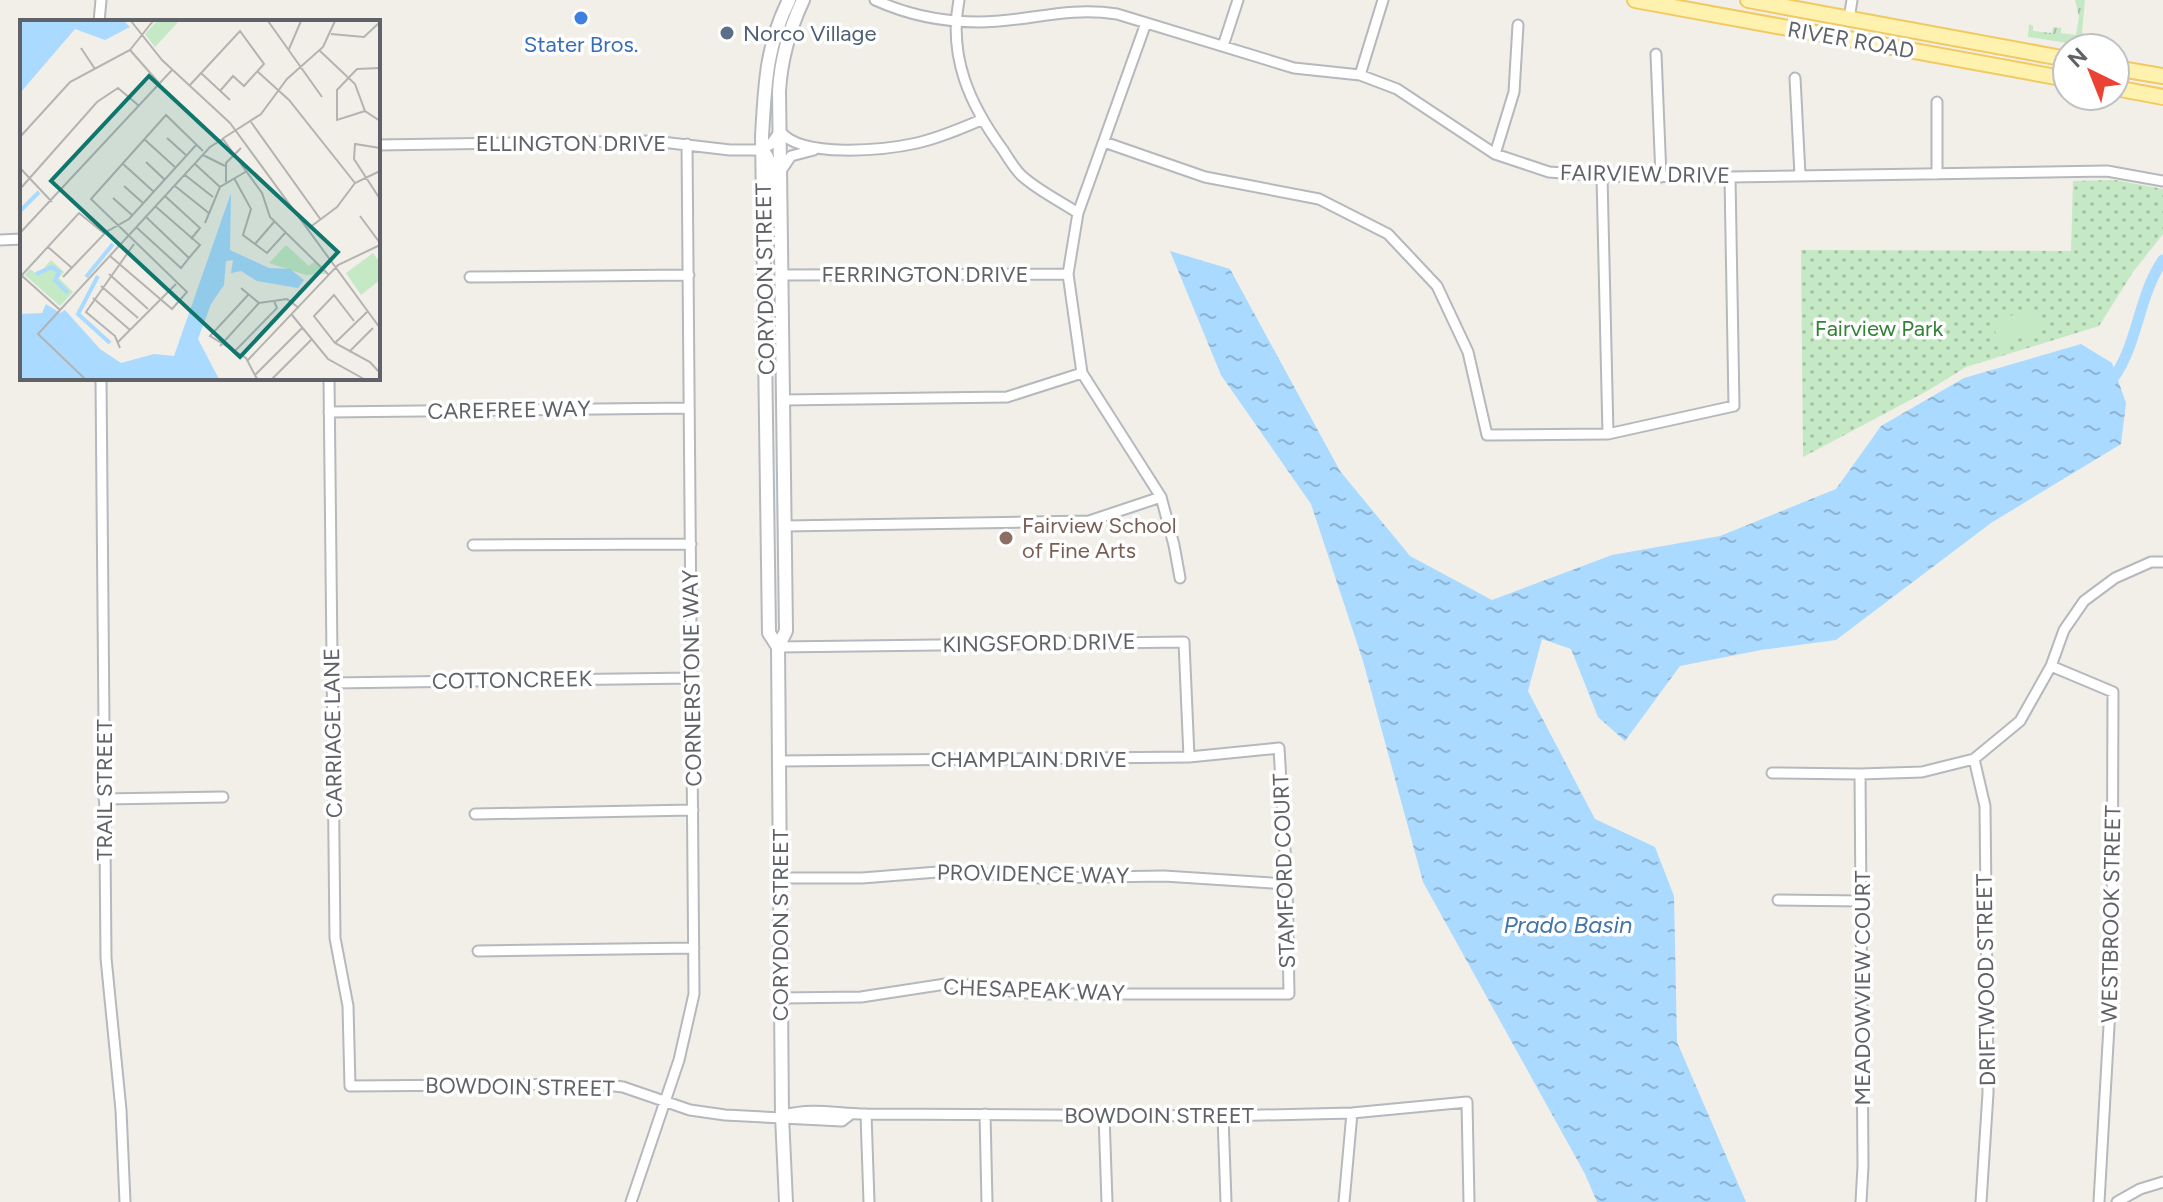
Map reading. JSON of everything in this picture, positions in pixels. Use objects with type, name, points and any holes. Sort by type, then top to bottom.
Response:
[{"type":"main road","name":"CORYDON STREET","points":[[778,647],[769,633],[763,149],[766,68],[779,20],[789,0]]},
{"type":"main road","name":"CORYDON STREET","points":[[786,1202],[782,1116],[778,647],[786,631],[783,275],[779,209],[781,64],[789,28],[805,0]]},
{"type":"main road","name":"RIVER ROAD","points":[[1635,0],[2051,76]]},
{"type":"main road","name":"RIVER ROAD","points":[[1748,0],[2051,56]]},
{"type":"main road","points":[[2131,71],[2163,76]]},
{"type":"main road","points":[[2131,91],[2163,97]]},
{"type":"street","points":[[99,20],[101,0]]},
{"type":"street","name":"FAIRVIEW DRIVE","points":[[875,0],[933,19],[980,22],[1071,10],[1096,11],[1294,68],[1360,75],[1397,89],[1495,154],[1549,172],[1602,176],[1730,177],[2107,171],[2163,181]]},
{"type":"street","points":[[959,0],[955,20],[963,77],[981,120],[1021,175],[1078,213]]},
{"type":"street","points":[[1096,11],[1099,0]]},
{"type":"street","points":[[1223,46],[1238,0]]},
{"type":"street","points":[[1360,75],[1383,0]]},
{"type":"street","points":[[1849,19],[1852,0]]},
{"type":"street","points":[[1146,23],[1078,213],[1068,274],[1082,373],[1161,497],[1180,578]]},
{"type":"street","points":[[1495,154],[1514,92],[1518,25]]},
{"type":"street","points":[[1656,54],[1661,177]]},
{"type":"street","points":[[1795,78],[1800,175]]},
{"type":"street","points":[[1937,102],[1937,174]]},
{"type":"street","points":[[780,172],[791,156],[817,149],[889,148],[950,133],[981,120]]},
{"type":"street","points":[[763,149],[776,140],[780,131],[791,142],[817,149]]},
{"type":"street","name":"ELLINGTON DRIVE","points":[[380,145],[653,141],[730,150],[763,149]]},
{"type":"street","points":[[1104,142],[1205,177],[1319,199],[1388,234],[1437,286],[1468,352],[1487,435],[1608,434],[1734,406],[1730,177]]},
{"type":"street","name":"CORNERSTONE WAY","points":[[631,1202],[686,1036],[694,994],[687,144]]},
{"type":"street","name":"CORYDON STREET","points":[[763,149],[772,163],[774,202],[779,209]]},
{"type":"street","points":[[1602,176],[1608,434]]},
{"type":"street","points":[[0,240],[20,239]]},
{"type":"street","name":"FERRINGTON DRIVE","points":[[783,275],[1068,274]]},
{"type":"street","points":[[470,277],[689,275]]},
{"type":"street","points":[[783,400],[1007,397],[1082,373]]},
{"type":"street","name":"TRAIL STREET","points":[[101,380],[106,958],[124,1138],[125,1202]]},
{"type":"street","name":"CARRIAGE LANE","points":[[329,380],[335,938],[348,1006],[350,1086]]},
{"type":"street","name":"CAREFREE WAY","points":[[329,412],[688,408]]},
{"type":"street","points":[[785,526],[1089,521],[1161,497]]},
{"type":"street","points":[[473,545],[691,544]]},
{"type":"street","points":[[1772,773],[1922,772],[1974,759],[2020,721],[2051,666],[2064,630],[2084,601],[2115,578],[2151,562],[2163,562]]},
{"type":"street","name":"KINGSFORD DRIVE","points":[[778,647],[1184,642],[1189,757]]},
{"type":"street","name":"WESTBROOK STREET","points":[[2051,666],[2113,692],[2112,973],[2099,1202]]},
{"type":"street","name":"COTTONCREEK","points":[[332,683],[693,678]]},
{"type":"street","name":"CHAMPLAIN DRIVE","points":[[779,761],[1189,757],[1279,748]]},
{"type":"street","name":"STAMFORD COURT","points":[[1279,748],[1287,884],[1289,994]]},
{"type":"street","name":"DRIFTWOOD STREET","points":[[1974,759],[1985,806],[1988,1093],[1981,1202]]},
{"type":"street","name":"MEADOWVIEW COURT","points":[[1860,774],[1861,1202]]},
{"type":"street","points":[[104,799],[223,797]]},
{"type":"street","points":[[475,814],[693,810]]},
{"type":"street","name":"PROVIDENCE WAY","points":[[780,878],[862,878],[950,871],[1040,878],[1164,876],[1287,884]]},
{"type":"street","points":[[1778,900],[1862,901]]},
{"type":"street","points":[[478,951],[694,948]]},
{"type":"street","name":"CHESAPEAK WAY","points":[[781,998],[861,997],[952,983],[1034,994],[1289,994]]},
{"type":"street","name":"BOWDOIN STREET","points":[[350,1086],[597,1084],[623,1087],[690,1110],[725,1115],[782,1116],[800,1121],[842,1121],[851,1114],[1223,1116],[1352,1113],[1467,1102],[1469,1202]]},
{"type":"street","points":[[1344,1202],[1352,1113]]},
{"type":"street","points":[[866,1114],[869,1202]]},
{"type":"street","points":[[985,1114],[987,1202]]},
{"type":"street","points":[[1104,1115],[1107,1202]]},
{"type":"street","points":[[1223,1116],[1226,1202]]},
{"type":"street","points":[[2117,1202],[2140,1189],[2163,1182]]},
{"type":"green space","points":[[2075,0],[2085,0],[2082,32],[2076,32],[2079,17]]},
{"type":"green space","points":[[2029,24],[2033,26],[2033,31],[2051,33],[2051,41],[2028,37]]},
{"type":"green space","name":"Fairview Park","points":[[2115,180],[2163,189],[2163,234],[2133,272],[2099,326],[1966,367],[1803,457],[1801,250],[2071,251],[2073,181]]},
{"type":"green space","points":[[2035,309],[2041,331],[1999,344],[1992,321]]},
{"type":"water","name":"Prado Basin","points":[[1170,251],[1230,269],[1340,471],[1410,556],[1492,600],[1612,555],[1720,536],[1836,489],[1881,426],[1964,378],[2081,344],[2112,363],[2126,403],[2121,444],[1991,523],[1836,640],[1761,650],[1680,666],[1625,741],[1598,717],[1571,649],[1542,639],[1528,691],[1595,819],[1655,847],[1674,896],[1677,1042],[1746,1202],[1597,1202],[1585,1174],[1423,882],[1363,661],[1311,504],[1221,375]]},
{"type":"waterway","points":[[2107,386],[2125,357],[2147,291],[2163,260]]},
{"type":"place","name":"Stater Bros.","points":[[581,18]]},
{"type":"place","name":"Norco Village","points":[[727,33]]},
{"type":"place","name":"Fairview School of Fine Arts","points":[[1006,538]]}]
